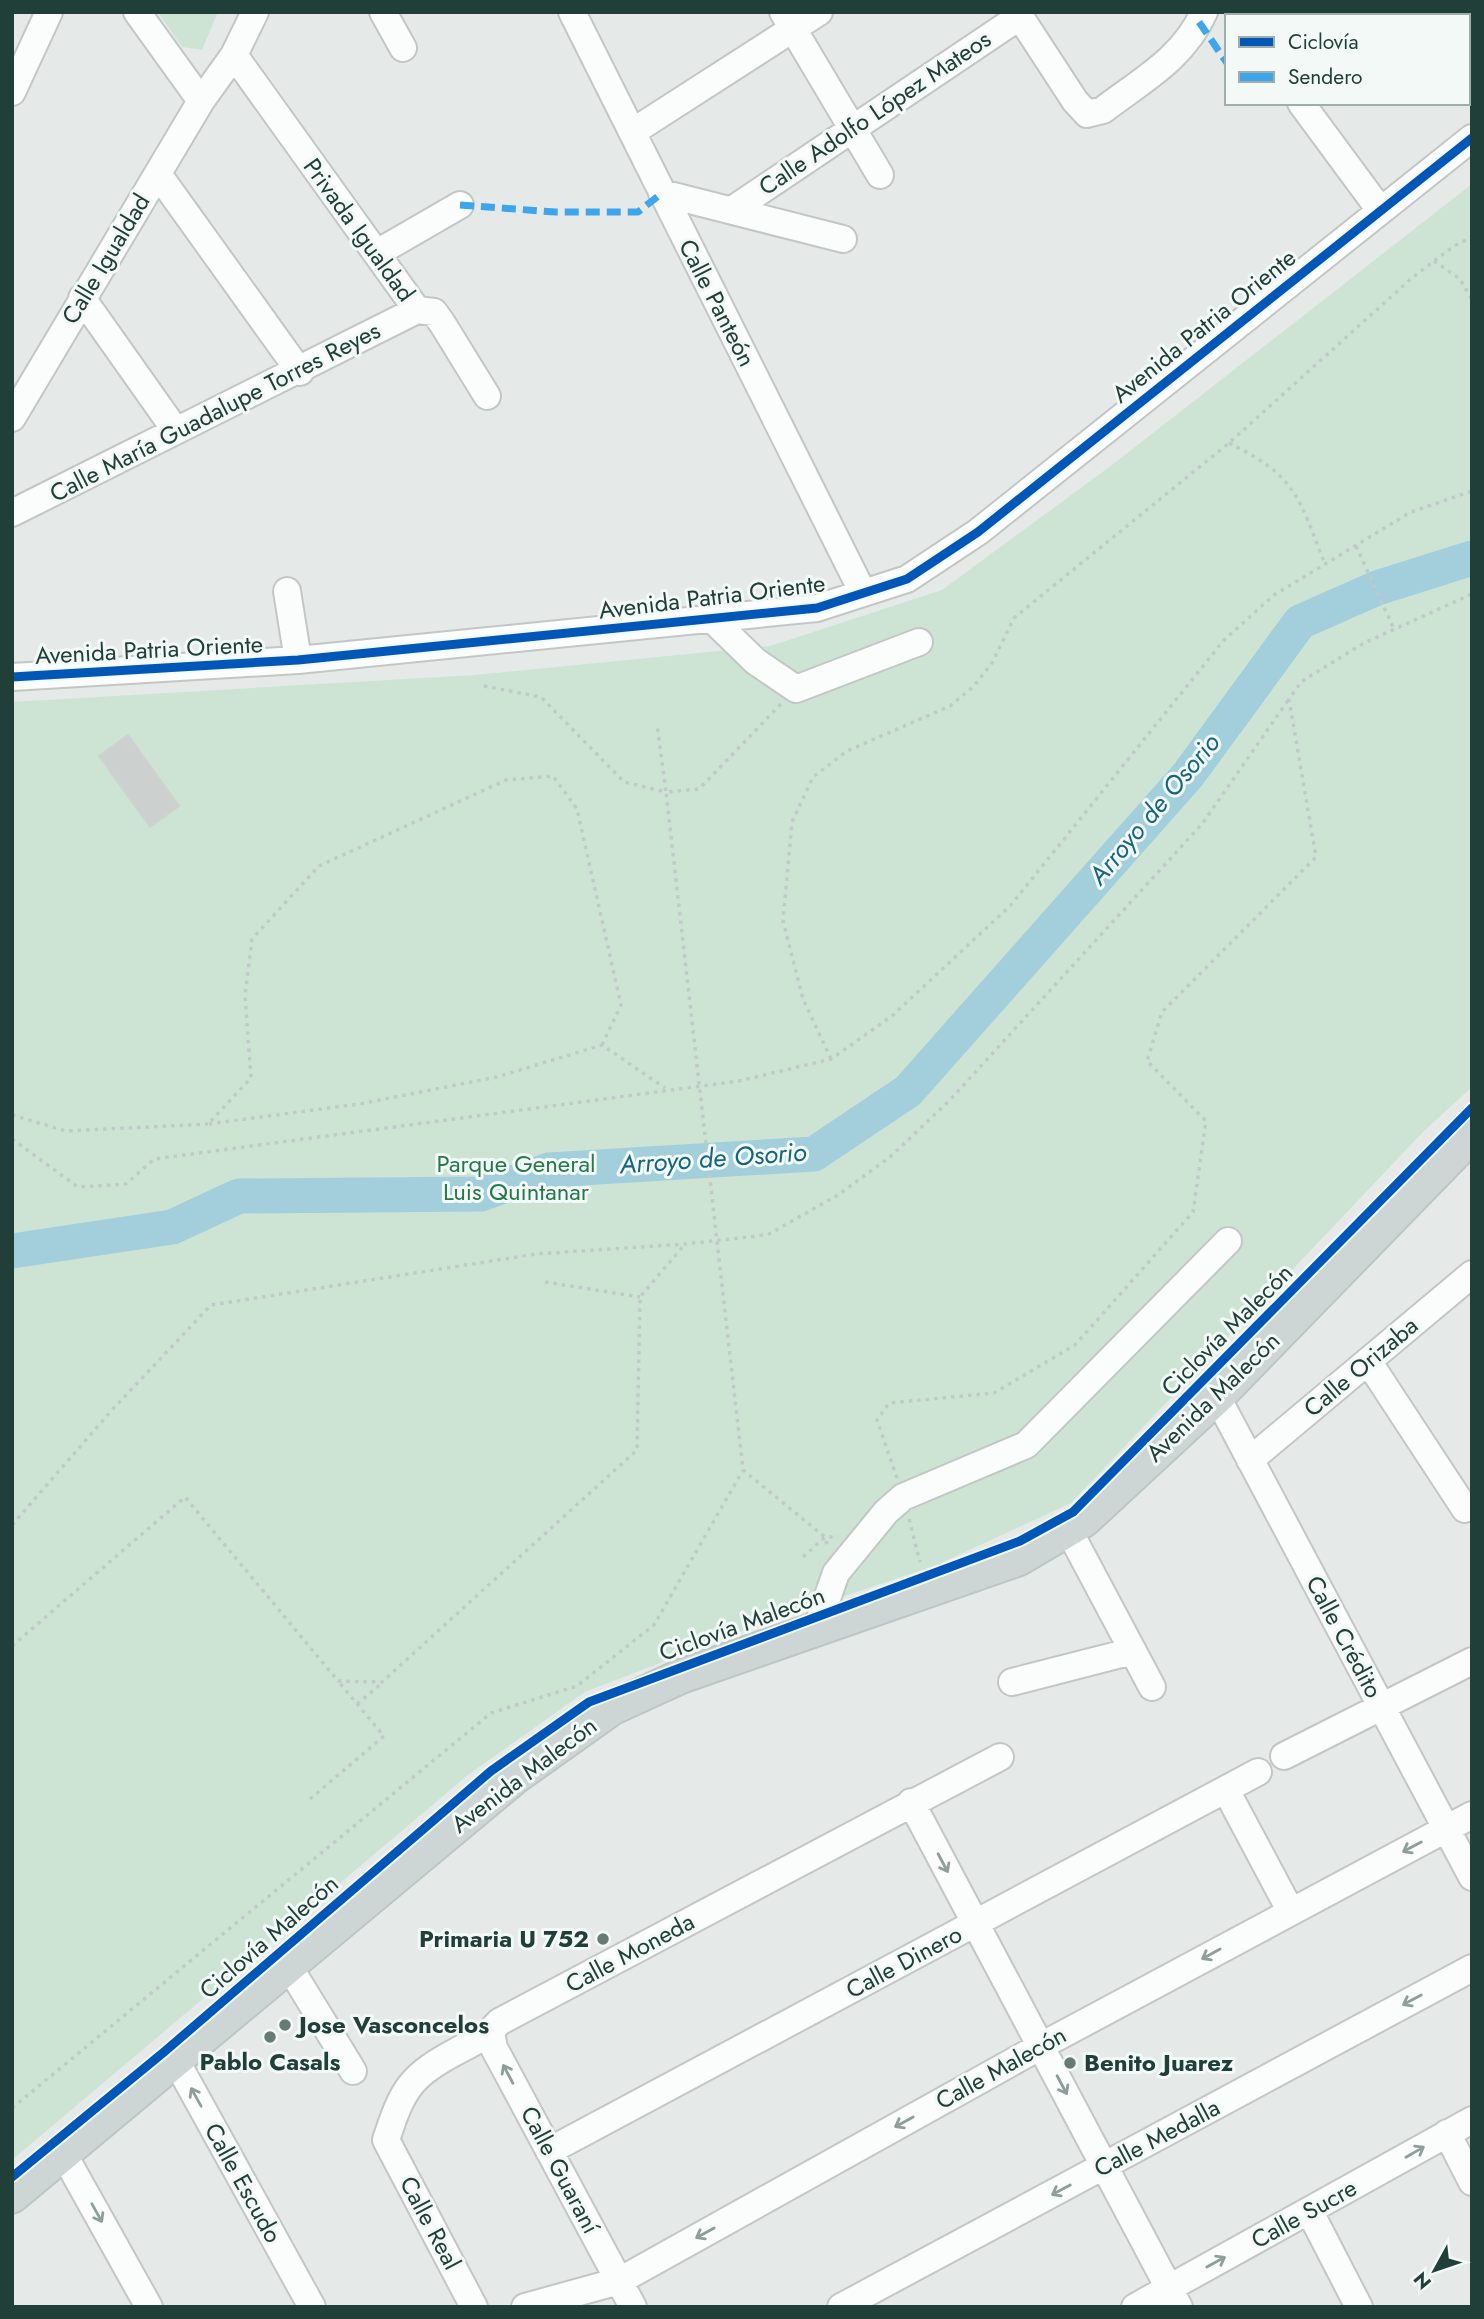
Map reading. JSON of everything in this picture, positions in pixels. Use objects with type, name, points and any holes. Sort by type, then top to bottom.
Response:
[{"type":"main road","name":"Avenida Malecón","points":[[12,2196],[515,1777],[612,1708],[682,1676],[1018,1559],[1084,1520],[1217,1397],[1472,1135]]},
{"type":"street","points":[[12,92],[49,12]]},
{"type":"street","points":[[137,12],[201,101]]},
{"type":"street","name":"Calle Igualdad","points":[[12,418],[201,101],[234,55],[255,12]]},
{"type":"street","points":[[383,12],[402,48]]},
{"type":"street","points":[[634,131],[788,20],[819,12]]},
{"type":"street","name":"Calle Panteón","points":[[575,13],[662,193],[863,593]]},
{"type":"street","points":[[1018,14],[1075,101],[1087,114],[1103,110],[1183,49],[1198,16]]},
{"type":"street","name":"Calle Adolfo López Mateos","points":[[732,210],[1018,14]]},
{"type":"street","points":[[788,20],[850,130],[880,175]]},
{"type":"street","name":"Privada Igualdad","points":[[234,55],[417,310],[434,312],[487,396]]},
{"type":"street","points":[[1302,105],[1380,210]]},
{"type":"street","name":"Avenida Patria Oriente","points":[[12,677],[298,660],[712,620],[817,608],[907,579],[978,533],[1472,138]]},
{"type":"street","points":[[158,174],[300,372]]},
{"type":"street","points":[[662,193],[843,239]]},
{"type":"street","points":[[377,253],[460,205]]},
{"type":"street","points":[[82,298],[176,430]]},
{"type":"street","name":"Calle María Guadalupe Torres Reyes","points":[[12,513],[176,430],[300,372],[417,310]]},
{"type":"street","points":[[286,591],[298,660]]},
{"type":"street","points":[[712,620],[755,661],[796,689],[919,642]]},
{"type":"street","points":[[816,1630],[836,1573],[872,1528],[903,1497],[1026,1445],[1228,1241]]},
{"type":"street","name":"Calle Orizaba","points":[[1250,1460],[1368,1361],[1469,1282]]},
{"type":"street","points":[[1368,1361],[1465,1509]]},
{"type":"street","name":"Calle Crédito","points":[[1217,1397],[1472,1877]]},
{"type":"street","points":[[1068,1529],[1152,1687]]},
{"type":"street","points":[[1012,1682],[1133,1651]]},
{"type":"street","points":[[1284,1756],[1472,1661]]},
{"type":"street","name":"Calle Moneda","points":[[386,2140],[400,2096],[424,2068],[491,2033],[499,2022],[911,1802],[1000,1758]]},
{"type":"street","name":"Calle Dinero","points":[[549,2151],[1258,1772]]},
{"type":"street","points":[[1226,1790],[1290,1910]]},
{"type":"street","points":[[911,1802],[1174,2297]]},
{"type":"street","name":"Calle Malecón","points":[[525,2307],[619,2281],[1041,2046],[1290,1910],[1472,1815]]},
{"type":"street","points":[[288,1965],[353,2071]]},
{"type":"street","name":"Calle Medalla","points":[[841,2307],[1472,1968]]},
{"type":"street","name":"Calle Guaraní","points":[[491,2033],[494,2048],[633,2307]]},
{"type":"street","name":"Calle Escudo","points":[[175,2059],[312,2307]]},
{"type":"street","name":"Calle Sucre","points":[[1135,2307],[1174,2297],[1310,2211],[1472,2120]]},
{"type":"street","points":[[1447,2133],[1472,2182]]},
{"type":"street","name":"Calle Real","points":[[386,2140],[474,2307]]},
{"type":"street","points":[[63,2153],[149,2307]]},
{"type":"street","points":[[1310,2211],[1359,2307]]},
{"type":"path","points":[[831,1059],[803,999],[783,921],[792,822],[813,778],[847,751],[950,706],[973,687],[992,663],[1014,618],[1228,443],[1434,261],[1472,237]]},
{"type":"path","points":[[1434,261],[1460,279],[1472,300]]},
{"type":"path","points":[[1228,443],[1262,459],[1284,479],[1301,501],[1325,565]]},
{"type":"path","points":[[12,1139],[78,1187],[126,1184],[154,1159],[780,1073],[831,1059],[892,1016],[1011,905],[1224,640],[1274,595],[1411,512],[1472,491]]},
{"type":"path","points":[[1356,546],[1394,629]]},
{"type":"path","points":[[12,1525],[112,1410],[211,1305],[536,1254],[685,1244],[769,1234],[838,1195],[890,1157],[949,1101],[1202,824],[1303,681],[1394,629],[1472,594]]},
{"type":"path","points":[[484,686],[541,697],[624,782],[666,792],[699,789],[796,689]]},
{"type":"path","points":[[920,1562],[903,1497],[877,1420],[889,1403],[994,1393],[1075,1345],[1193,1212],[1206,1121],[1147,1061],[1162,1012],[1316,857],[1289,699]]},
{"type":"path","points":[[12,2108],[491,1713],[577,1686],[654,1625],[743,1470],[657,724]]},
{"type":"path","points":[[12,1115],[66,1130],[208,1125],[359,1104],[497,1077],[602,1045],[621,1005],[577,809],[554,776],[506,780],[319,866],[252,939],[245,996],[251,1078],[208,1125]]},
{"type":"path","points":[[602,1045],[666,1089]]},
{"type":"path","points":[[357,1704],[637,1450],[640,1297],[685,1244]]},
{"type":"path","points":[[545,1282],[640,1297]]},
{"type":"path","points":[[743,1470],[825,1537],[803,1557]]},
{"type":"path","points":[[12,1646],[185,1497],[384,1736],[310,1799]]},
{"type":"path","points":[[338,1681],[382,1682]]},
{"type":"green space","points":[[158,12],[218,12],[202,50],[182,47]]},
{"type":"green space","name":"Parque General Luis Quintanar","points":[[1472,184],[1472,1087],[1423,1132],[1071,1503],[937,1565],[758,1625],[585,1692],[468,1775],[12,2160],[12,702],[474,675],[770,646],[942,590],[1112,465]]},
{"type":"building","points":[[128,735],[179,806],[150,827],[99,756]]},
{"type":"waterway","name":"Arroyo de Osorio","points":[[12,1251],[172,1227],[239,1196],[481,1194],[549,1170],[814,1154],[908,1091],[1188,775],[1300,622],[1377,588],[1472,558]]},
{"type":"marked path","points":[[1199,22],[1225,60]]},
{"type":"marked path","points":[[460,205],[555,212],[638,212],[662,193]]},
{"type":"cycle path","points":[[12,677],[298,660],[817,608],[907,579],[978,532],[1472,138]]},
{"type":"cycle path","name":"Ciclovía Malecón","points":[[12,2177],[164,2052],[491,1771],[589,1702],[1020,1541],[1073,1512],[1472,1108]]},
{"type":"place","name":"Primaria U 752","points":[[603,1939]]},
{"type":"place","name":"Jose Vasconcelos","points":[[285,2025]]},
{"type":"place","name":"Pablo Casals","points":[[270,2037]]},
{"type":"place","name":"Benito Juarez","points":[[1070,2063]]}]
